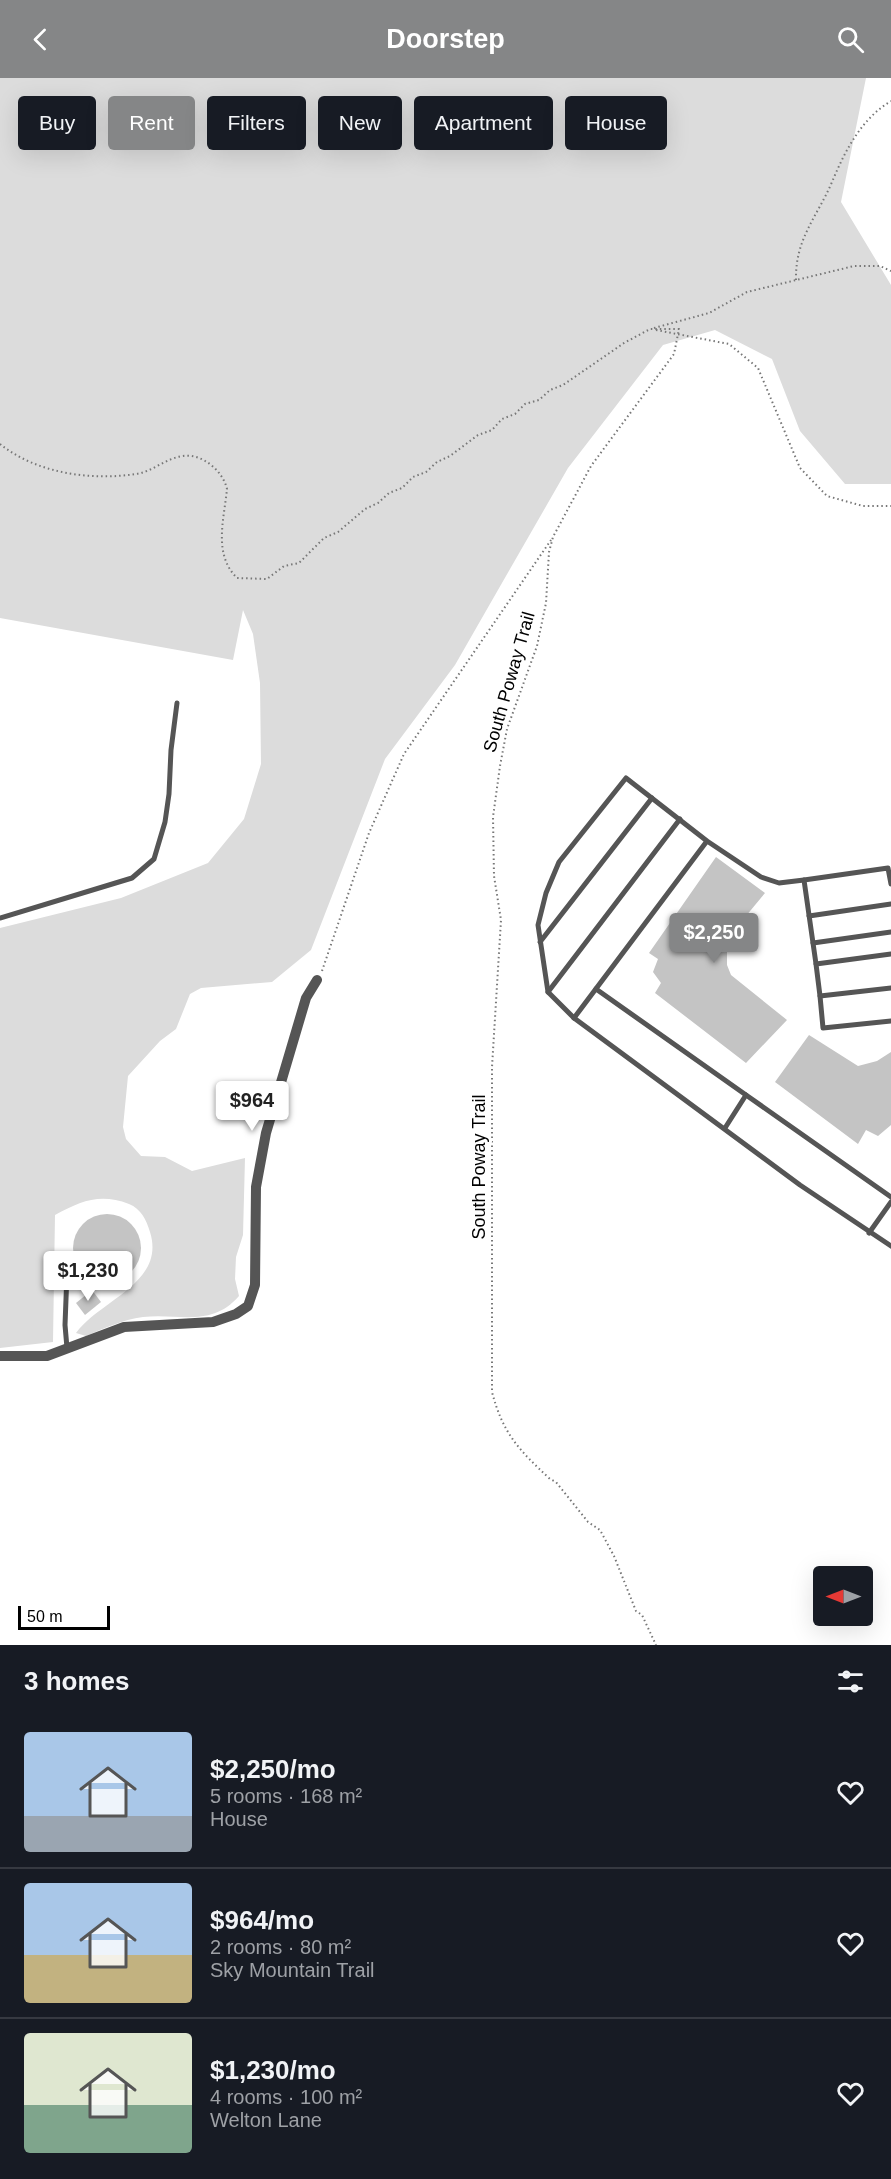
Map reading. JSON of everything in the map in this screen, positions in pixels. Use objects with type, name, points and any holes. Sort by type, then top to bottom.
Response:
[{"type":"street","points":[[0,1356],[47,1356],[124,1327],[222,1320],[248,1306],[255,1285],[256,1187],[266,1133],[306,998],[319,976]]},
{"type":"lane","points":[[0,918],[132,878],[154,859],[168,804],[171,750],[177,703]]},
{"type":"lane","points":[[891,884],[888,868],[779,883],[761,877],[707,841],[626,778],[559,862],[546,893],[538,925],[548,992],[574,1018],[869,1233],[891,1246]]},
{"type":"lane","points":[[540,942],[652,798]]},
{"type":"lane","points":[[548,992],[680,819]]},
{"type":"lane","points":[[574,1018],[707,841]]},
{"type":"lane","points":[[804,880],[823,1028],[891,1021]]},
{"type":"lane","points":[[810,916],[891,904]]},
{"type":"lane","points":[[813,943],[891,932]]},
{"type":"lane","points":[[816,964],[891,954]]},
{"type":"lane","points":[[820,996],[891,988]]},
{"type":"lane","points":[[596,989],[891,1197]]},
{"type":"lane","points":[[725,1128],[746,1095]]},
{"type":"lane","points":[[869,1233],[891,1202]]},
{"type":"lane","points":[[67,1273],[64,1325],[68,1350]]},
{"type":"path","points":[[796,280],[796,262],[807,227],[832,182],[838,164],[860,129],[891,101]]},
{"type":"path","points":[[0,444],[30,462],[71,475],[138,474],[164,461],[185,455],[212,464],[225,482],[227,489],[221,547],[227,568],[237,578],[267,579],[284,566],[299,563],[324,538],[338,532],[348,522],[378,503],[389,493],[402,488],[413,477],[426,472],[478,435],[492,430],[502,419],[515,414],[525,404],[539,400],[550,390],[564,385],[650,329],[708,313],[747,292],[854,266],[880,266],[891,272]]},
{"type":"path","points":[[650,329],[729,344],[759,368],[800,468],[827,496],[863,506],[891,506]]},
{"type":"path","name":"South Poway Trail","points":[[656,1645],[642,1615],[636,1611],[614,1556],[600,1530],[588,1521],[556,1482],[515,1445],[498,1413],[492,1392],[492,1067],[501,920],[494,876],[493,817],[507,729],[537,646],[546,603],[549,552],[553,537],[591,466],[674,354],[678,334]]},
{"type":"path","points":[[319,976],[369,833],[404,754],[553,537]]},
{"type":"shaded area","points":[[0,78],[866,78],[841,202],[891,285],[891,484],[845,484],[800,431],[772,359],[715,330],[663,345],[568,468],[455,665],[385,759],[311,950],[272,982],[201,988],[190,994],[176,1029],[160,1041],[128,1076],[123,1127],[126,1139],[141,1156],[165,1157],[192,1171],[245,1158],[243,1235],[236,1257],[235,1279],[239,1296],[228,1306],[206,1316],[143,1317],[121,1322],[86,1336],[76,1333],[87,1321],[140,1278],[149,1265],[152,1250],[150,1232],[137,1209],[129,1204],[109,1199],[91,1200],[55,1215],[53,1342],[0,1348],[0,928],[121,898],[208,863],[244,819],[261,764],[260,683],[253,634],[243,610],[233,660],[0,618]]},
{"type":"building","points":[[716,857],[765,893],[731,934],[727,946],[727,965],[731,975],[787,1020],[746,1063],[655,993],[661,983],[653,972],[658,959],[649,953]]},
{"type":"building","points":[[809,1035],[858,1066],[877,1061],[891,1052],[891,1125],[878,1136],[866,1130],[858,1144],[775,1082]]},
{"type":"building","points":[[114,1214],[126,1220],[135,1229],[141,1241],[139,1261],[131,1272],[114,1282],[100,1282],[83,1272],[75,1261],[73,1241],[83,1224],[94,1216]]},
{"type":"building","points":[[92,1290],[101,1302],[85,1315],[76,1303]]}]
